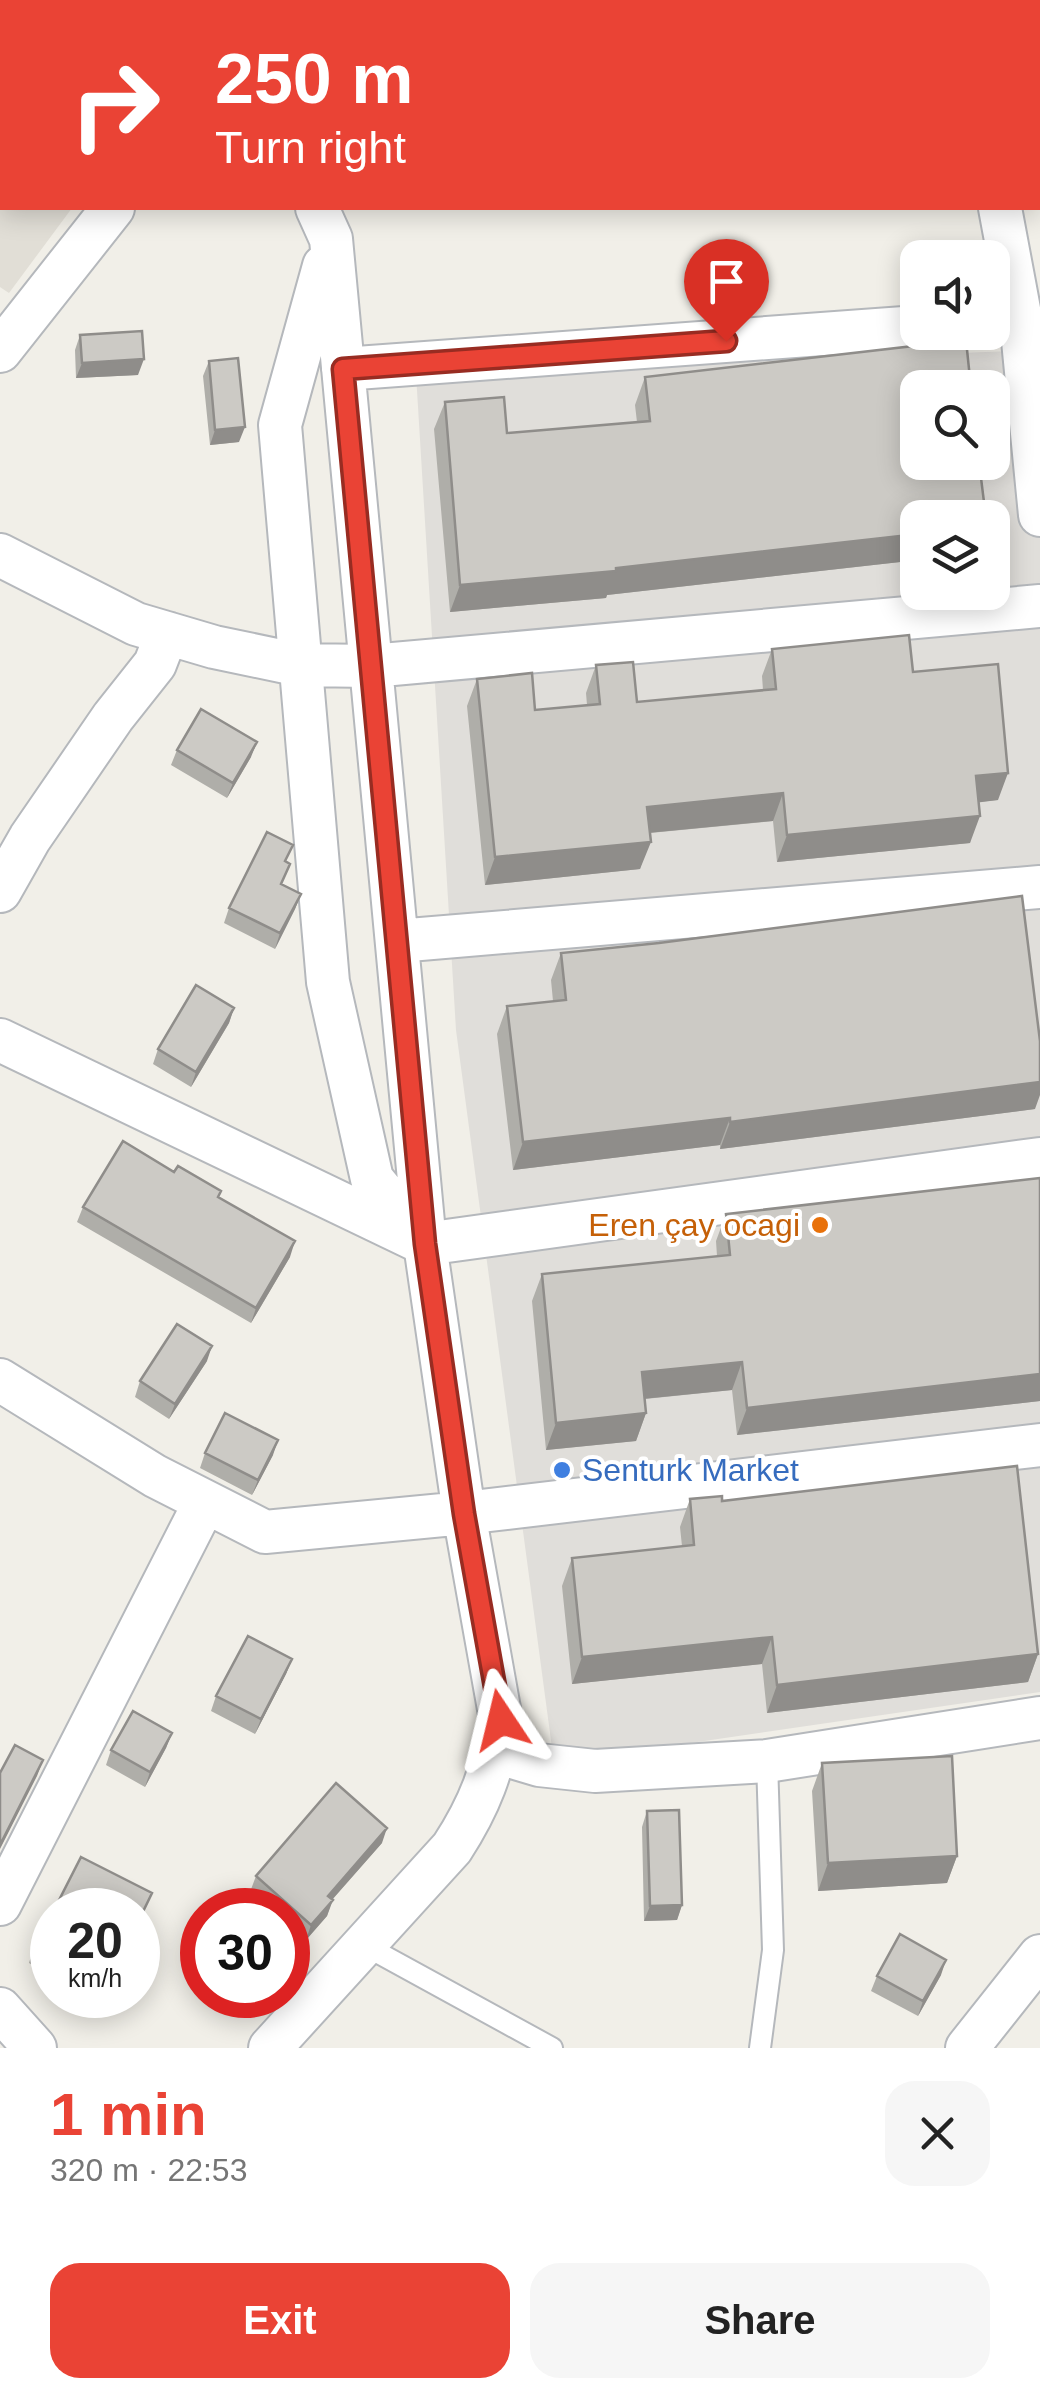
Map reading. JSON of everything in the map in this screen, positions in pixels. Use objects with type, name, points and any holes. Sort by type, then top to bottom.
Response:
[{"type":"street","points":[[3,341],[110,210]]},
{"type":"street","points":[[1000,210],[1018,320],[1040,515]]},
{"type":"street","points":[[270,2048],[452,1848],[487,1784],[501,1720],[464,1514],[425,1244],[343,369],[324,223]]},
{"type":"street","points":[[324,223],[280,426],[328,982],[372,1179],[425,1244]]},
{"type":"street","points":[[343,369],[900,329]]},
{"type":"street","points":[[0,555],[136,624],[214,647],[300,664],[371,666],[1040,606]]},
{"type":"street","points":[[0,891],[30,838],[92,747],[155,664],[167,633]]},
{"type":"street","points":[[397,941],[1040,887]]},
{"type":"street","points":[[0,1040],[425,1244],[1040,1159]]},
{"type":"street","points":[[0,1380],[155,1476],[265,1532],[464,1514],[1040,1445]]},
{"type":"street","points":[[0,1904],[205,1502]]},
{"type":"street","points":[[496,1752],[539,1765],[595,1771],[767,1761],[1040,1718]]},
{"type":"street","points":[[968,2048],[1040,1956]]},
{"type":"street","points":[[0,2009],[35,2048]]},
{"type":"lane","points":[[760,2048],[773,1950],[767,1761]]},
{"type":"lane","points":[[364,1945],[552,2048]]},
{"type":"shaded area","points":[[0,210],[71,210],[9,293],[0,287]]},
{"type":"shaded area","points":[[1040,350],[1040,1692],[554,1763],[456,1030],[416,374]]},
{"type":"building","points":[[142,331],[144,359],[82,363],[80,335]]},
{"type":"building","points":[[900,348],[967,350],[969,370],[900,370],[900,480],[981,480],[984,500],[900,500],[900,536],[616,571],[460,585],[445,402],[504,397],[507,433],[650,421],[645,377]]},
{"type":"building","points":[[238,358],[245,427],[215,430],[209,361]]},
{"type":"building","points":[[909,635],[913,672],[998,664],[1008,773],[976,776],[980,816],[787,835],[783,793],[647,807],[651,842],[495,857],[477,679],[532,673],[535,710],[600,704],[596,665],[633,662],[637,702],[776,689],[772,649]]},
{"type":"building","points":[[201,709],[257,742],[233,783],[177,750]]},
{"type":"building","points":[[267,832],[293,845],[281,884],[301,894],[280,933],[229,908]]},
{"type":"building","points":[[1022,896],[1040,1041],[1040,1082],[730,1122],[730,1118],[523,1142],[507,1006],[566,1000],[561,953]]},
{"type":"building","points":[[196,985],[234,1008],[196,1072],[158,1049]]},
{"type":"building","points":[[123,1141],[174,1172],[178,1166],[221,1191],[218,1197],[295,1241],[256,1308],[83,1207]]},
{"type":"building","points":[[1040,1178],[1040,1374],[747,1408],[742,1362],[642,1372],[646,1413],[556,1423],[542,1274],[730,1255],[726,1214]]},
{"type":"building","points":[[177,1324],[212,1346],[175,1404],[140,1381]]},
{"type":"building","points":[[225,1413],[278,1440],[258,1480],[205,1453]]},
{"type":"building","points":[[1017,1466],[1038,1654],[777,1685],[772,1637],[582,1657],[572,1558],[694,1545],[690,1499],[722,1496],[722,1501]]},
{"type":"building","points":[[248,1636],[292,1659],[261,1719],[216,1696]]},
{"type":"building","points":[[133,1711],[172,1733],[150,1772],[111,1750]]},
{"type":"building","points":[[15,1745],[43,1760],[0,1845],[0,1773]]},
{"type":"building","points":[[952,1756],[957,1856],[828,1863],[822,1763]]},
{"type":"building","points":[[336,1783],[387,1828],[328,1896],[333,1900],[311,1925],[310,1888],[269,1888],[256,1876]]},
{"type":"building","points":[[679,1810],[682,1905],[650,1906],[647,1811]]},
{"type":"building","points":[[81,1857],[142,1888],[65,1888]]},
{"type":"building","points":[[900,1934],[946,1960],[923,2001],[877,1976]]},
{"type":"place","name":"Eren çay ocagi","points":[[820,1225]]},
{"type":"place","name":"Senturk Market","points":[[562,1470]]},
{"type":"route","points":[[501,1720],[464,1514],[425,1244],[343,369],[726,341]]}]
